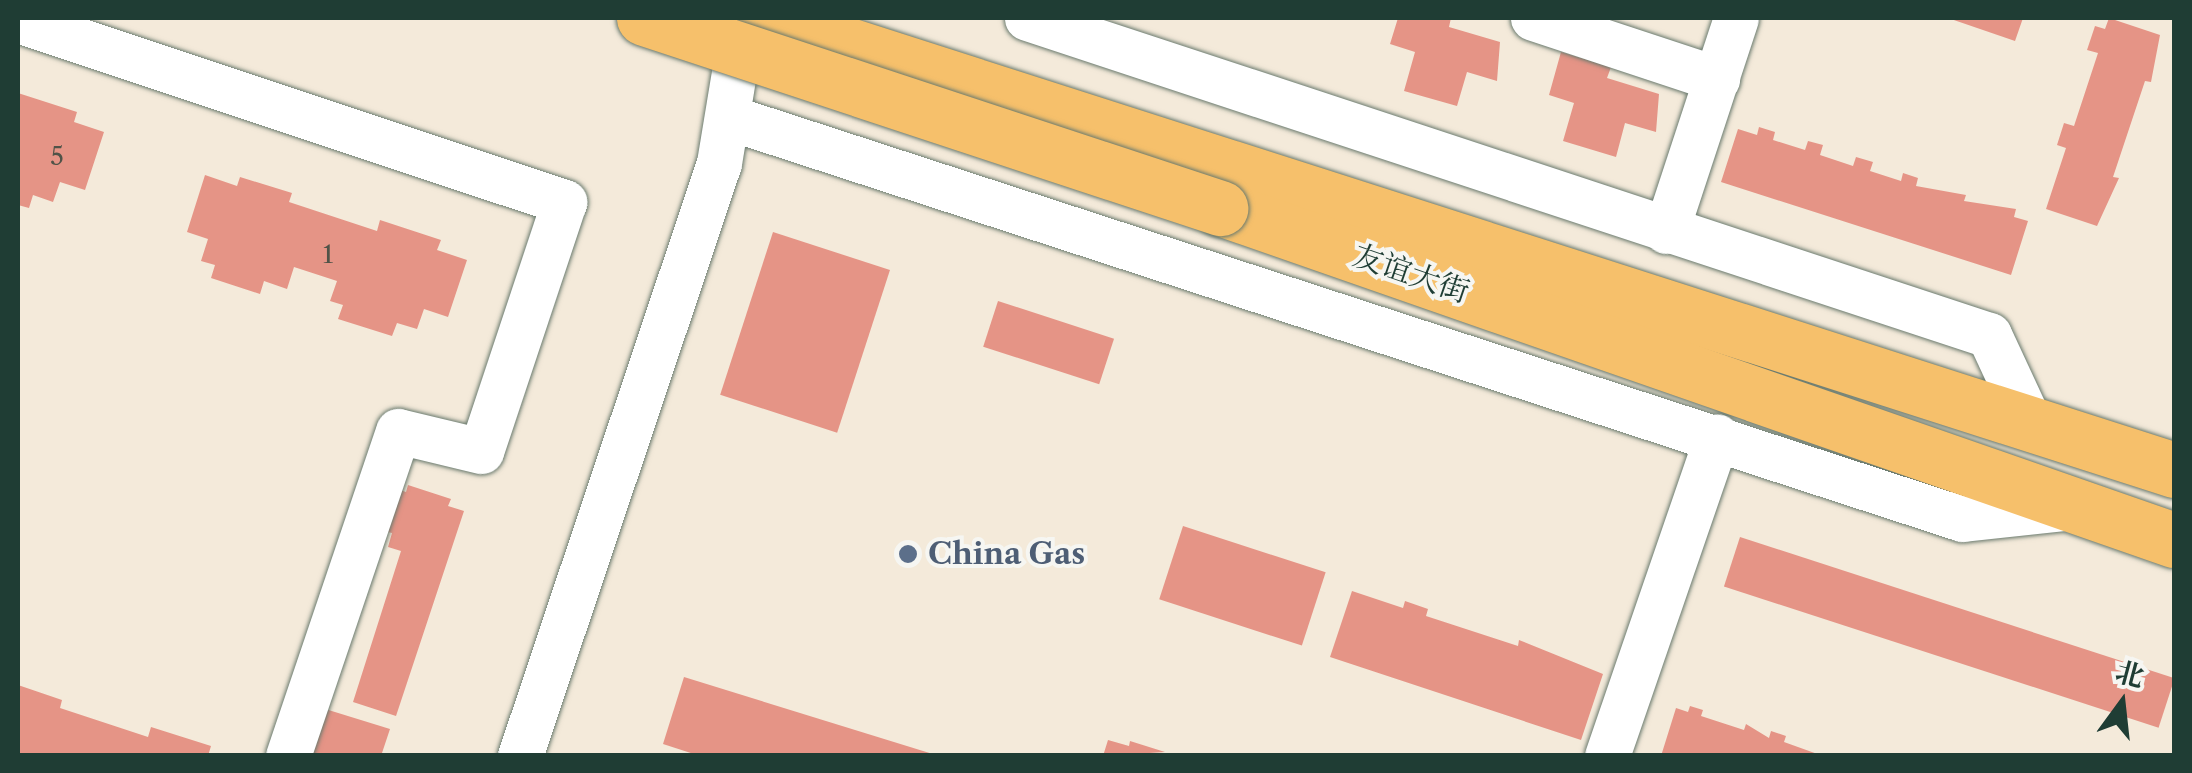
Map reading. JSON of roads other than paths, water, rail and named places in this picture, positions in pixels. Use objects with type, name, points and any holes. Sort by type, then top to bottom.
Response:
[{"type":"main road","name":"友谊大街","points":[[644,18],[2030,421],[2174,470]]},
{"type":"main road","name":"友谊大街","points":[[764,18],[2075,507],[2174,540]]},
{"type":"street","points":[[520,756],[719,163],[743,18]]},
{"type":"street","points":[[1027,18],[1990,335],[2030,421]]},
{"type":"street","points":[[1532,18],[1717,79]]},
{"type":"street","points":[[1666,231],[1736,18]]},
{"type":"street","points":[[18,20],[564,202],[481,450],[398,431],[288,756]]},
{"type":"street","points":[[728,116],[1962,519],[2075,507]]},
{"type":"street","points":[[1607,756],[1717,436]]},
{"type":"place","name":"China Gas","points":[[908,554]]}]
